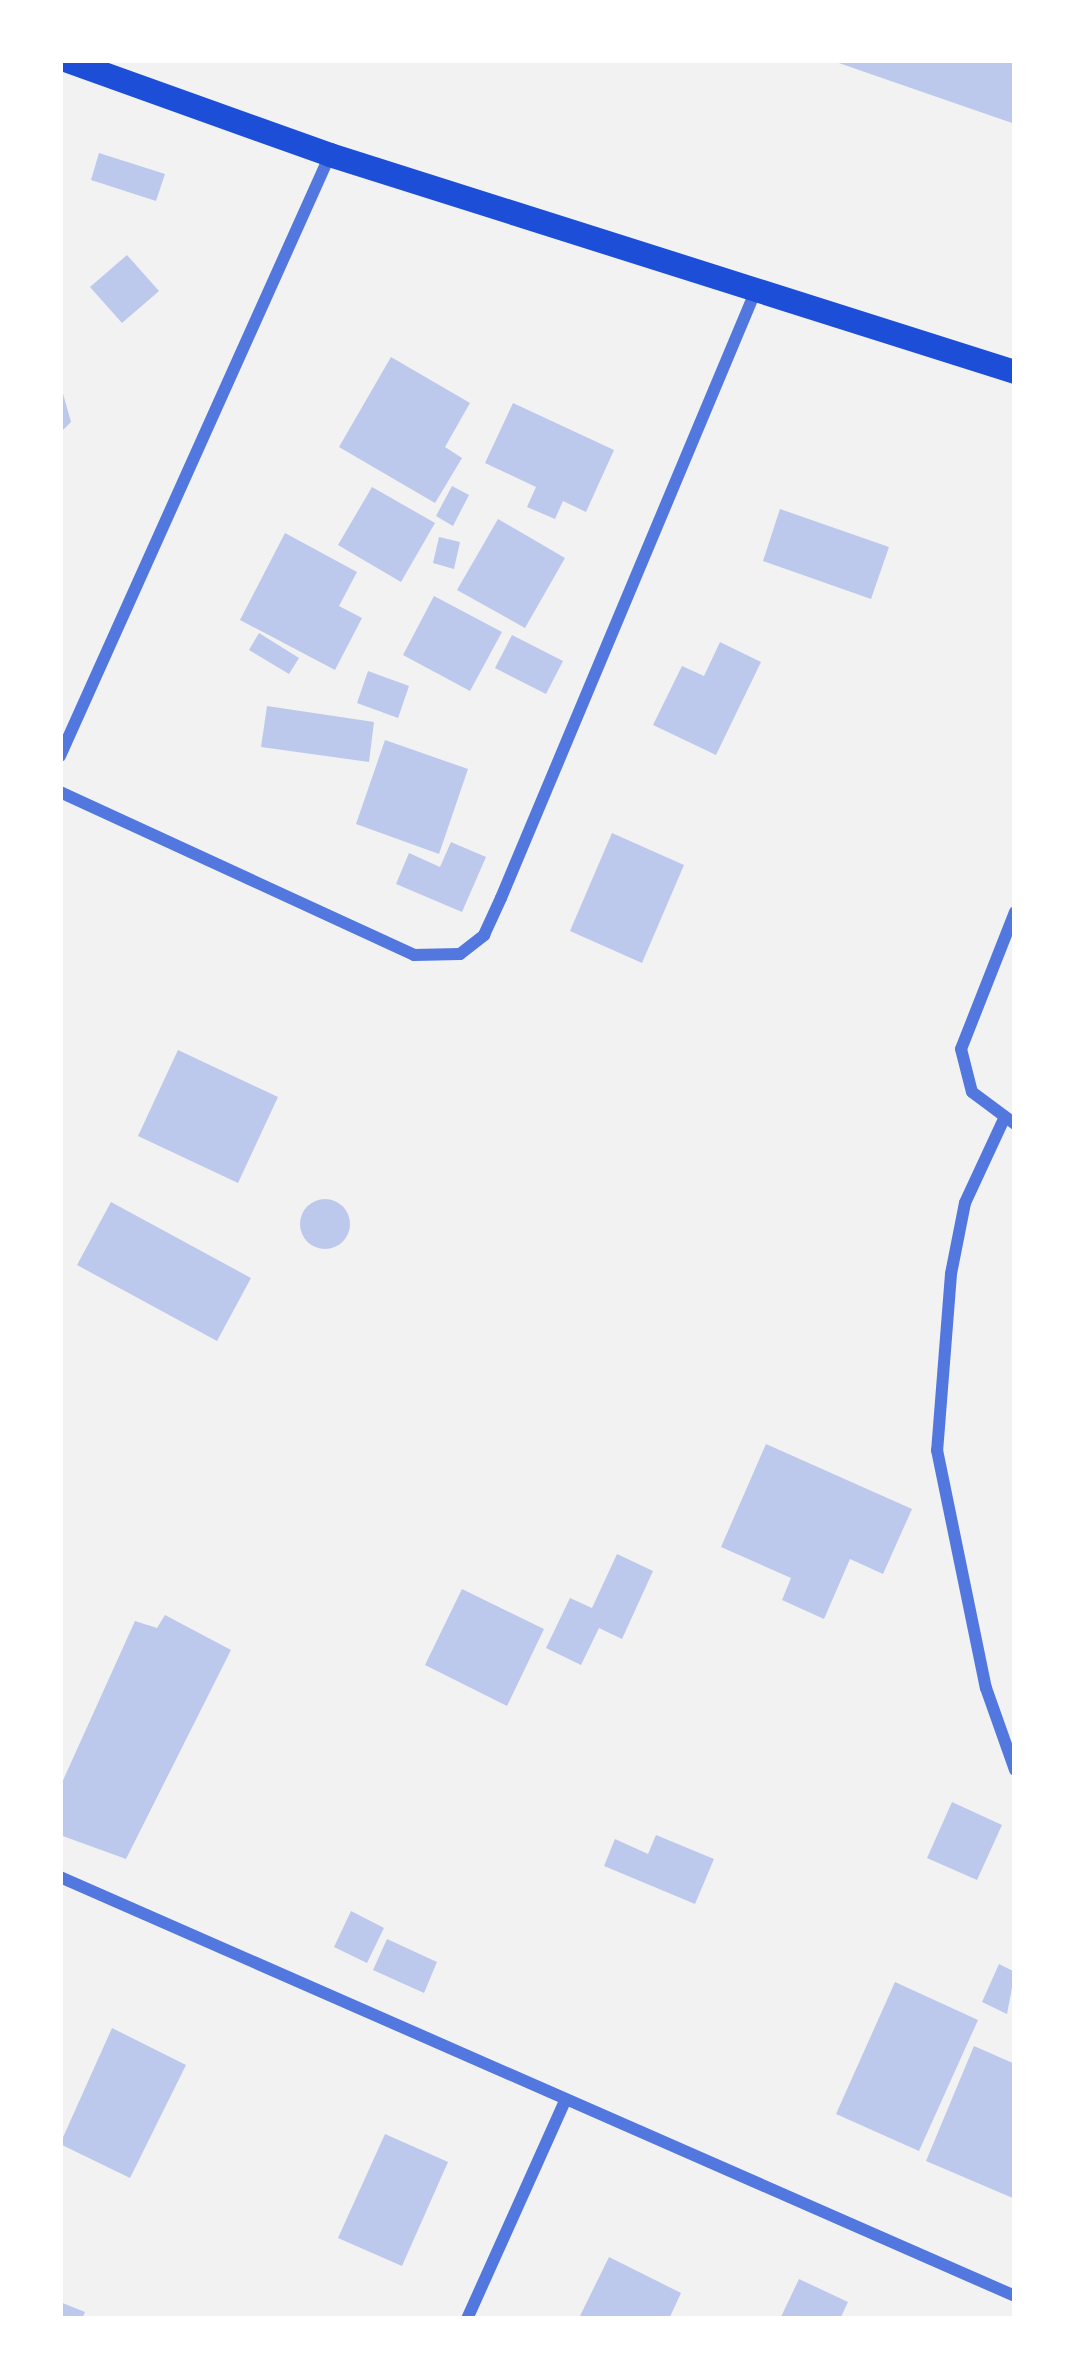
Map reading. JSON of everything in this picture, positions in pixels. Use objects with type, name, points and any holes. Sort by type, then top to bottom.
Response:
[{"type":"main road","points":[[65,60],[331,155],[1015,372]]},
{"type":"street","points":[[60,756],[331,155]]},
{"type":"street","points":[[60,792],[414,955],[460,954],[484,935],[501,898],[756,290]]},
{"type":"street","points":[[1015,912],[961,1049],[972,1092],[1009,1122],[961,1221],[938,1450],[986,1688],[1015,1770]]},
{"type":"street","points":[[60,1877],[564,2103],[1015,2296]]},
{"type":"street","points":[[467,2319],[564,2103]]},
{"type":"building","points":[[1015,60],[1015,124],[833,61]]},
{"type":"building","points":[[99,153],[165,174],[156,201],[91,180]]},
{"type":"building","points":[[127,255],[159,291],[122,323],[90,287]]},
{"type":"building","points":[[391,357],[470,403],[445,447],[462,458],[435,503],[339,447]]},
{"type":"building","points":[[60,383],[71,422],[60,433]]},
{"type":"building","points":[[513,403],[614,450],[586,512],[563,501],[555,519],[527,507],[536,487],[485,463]]},
{"type":"building","points":[[452,486],[469,495],[453,526],[436,516]]},
{"type":"building","points":[[372,487],[435,523],[401,582],[338,545]]},
{"type":"building","points":[[780,509],[889,547],[871,599],[763,561]]},
{"type":"building","points":[[498,519],[565,558],[525,628],[457,590]]},
{"type":"building","points":[[285,533],[357,572],[339,606],[362,618],[335,670],[240,620]]},
{"type":"building","points":[[439,537],[460,542],[454,569],[433,563]]},
{"type":"building","points":[[434,596],[502,632],[470,691],[403,655]]},
{"type":"building","points":[[259,633],[299,658],[289,674],[249,650]]},
{"type":"building","points":[[512,635],[563,661],[546,694],[495,668]]},
{"type":"building","points":[[720,642],[761,662],[716,755],[653,725],[682,666],[704,676]]},
{"type":"building","points":[[368,671],[409,686],[398,718],[357,703]]},
{"type":"building","points":[[267,706],[374,722],[369,762],[261,747]]},
{"type":"building","points":[[385,740],[468,769],[439,854],[356,824]]},
{"type":"building","points":[[612,833],[684,865],[642,963],[570,931]]},
{"type":"building","points":[[451,842],[486,857],[462,912],[396,884],[409,853],[440,867]]},
{"type":"building","points":[[178,1050],[278,1097],[238,1183],[138,1136]]},
{"type":"building","points":[[325,1199],[342,1207],[350,1224],[342,1241],[325,1249],[308,1241],[300,1224],[308,1207]]},
{"type":"building","points":[[111,1202],[251,1278],[217,1341],[77,1265]]},
{"type":"building","points":[[766,1444],[912,1509],[883,1574],[850,1559],[824,1619],[782,1600],[791,1578],[721,1547]]},
{"type":"building","points":[[617,1554],[653,1571],[622,1639],[599,1628],[581,1665],[546,1648],[570,1598],[592,1608]]},
{"type":"building","points":[[462,1589],[544,1629],[507,1706],[425,1665]]},
{"type":"building","points":[[165,1615],[231,1650],[126,1859],[60,1835],[60,1787],[135,1621],[157,1628]]},
{"type":"building","points":[[952,1802],[1002,1825],[977,1880],[927,1858]]},
{"type":"building","points":[[656,1835],[714,1859],[695,1904],[604,1866],[615,1839],[648,1854]]},
{"type":"building","points":[[351,1911],[384,1928],[367,1963],[334,1947]]},
{"type":"building","points":[[387,1939],[437,1962],[424,1993],[373,1970]]},
{"type":"building","points":[[999,1964],[1015,1972],[1007,2014],[982,2002]]},
{"type":"building","points":[[895,1982],[978,2020],[919,2151],[836,2114]]},
{"type":"building","points":[[112,2028],[186,2065],[130,2178],[60,2144]]},
{"type":"building","points":[[974,2046],[1015,2064],[1015,2199],[926,2161]]},
{"type":"building","points":[[385,2134],[448,2162],[402,2266],[338,2238]]},
{"type":"building","points":[[609,2257],[681,2293],[669,2319],[579,2318]]},
{"type":"building","points":[[799,2279],[848,2302],[840,2319],[780,2319]]},
{"type":"building","points":[[60,2302],[85,2312],[82,2319],[60,2319]]}]
